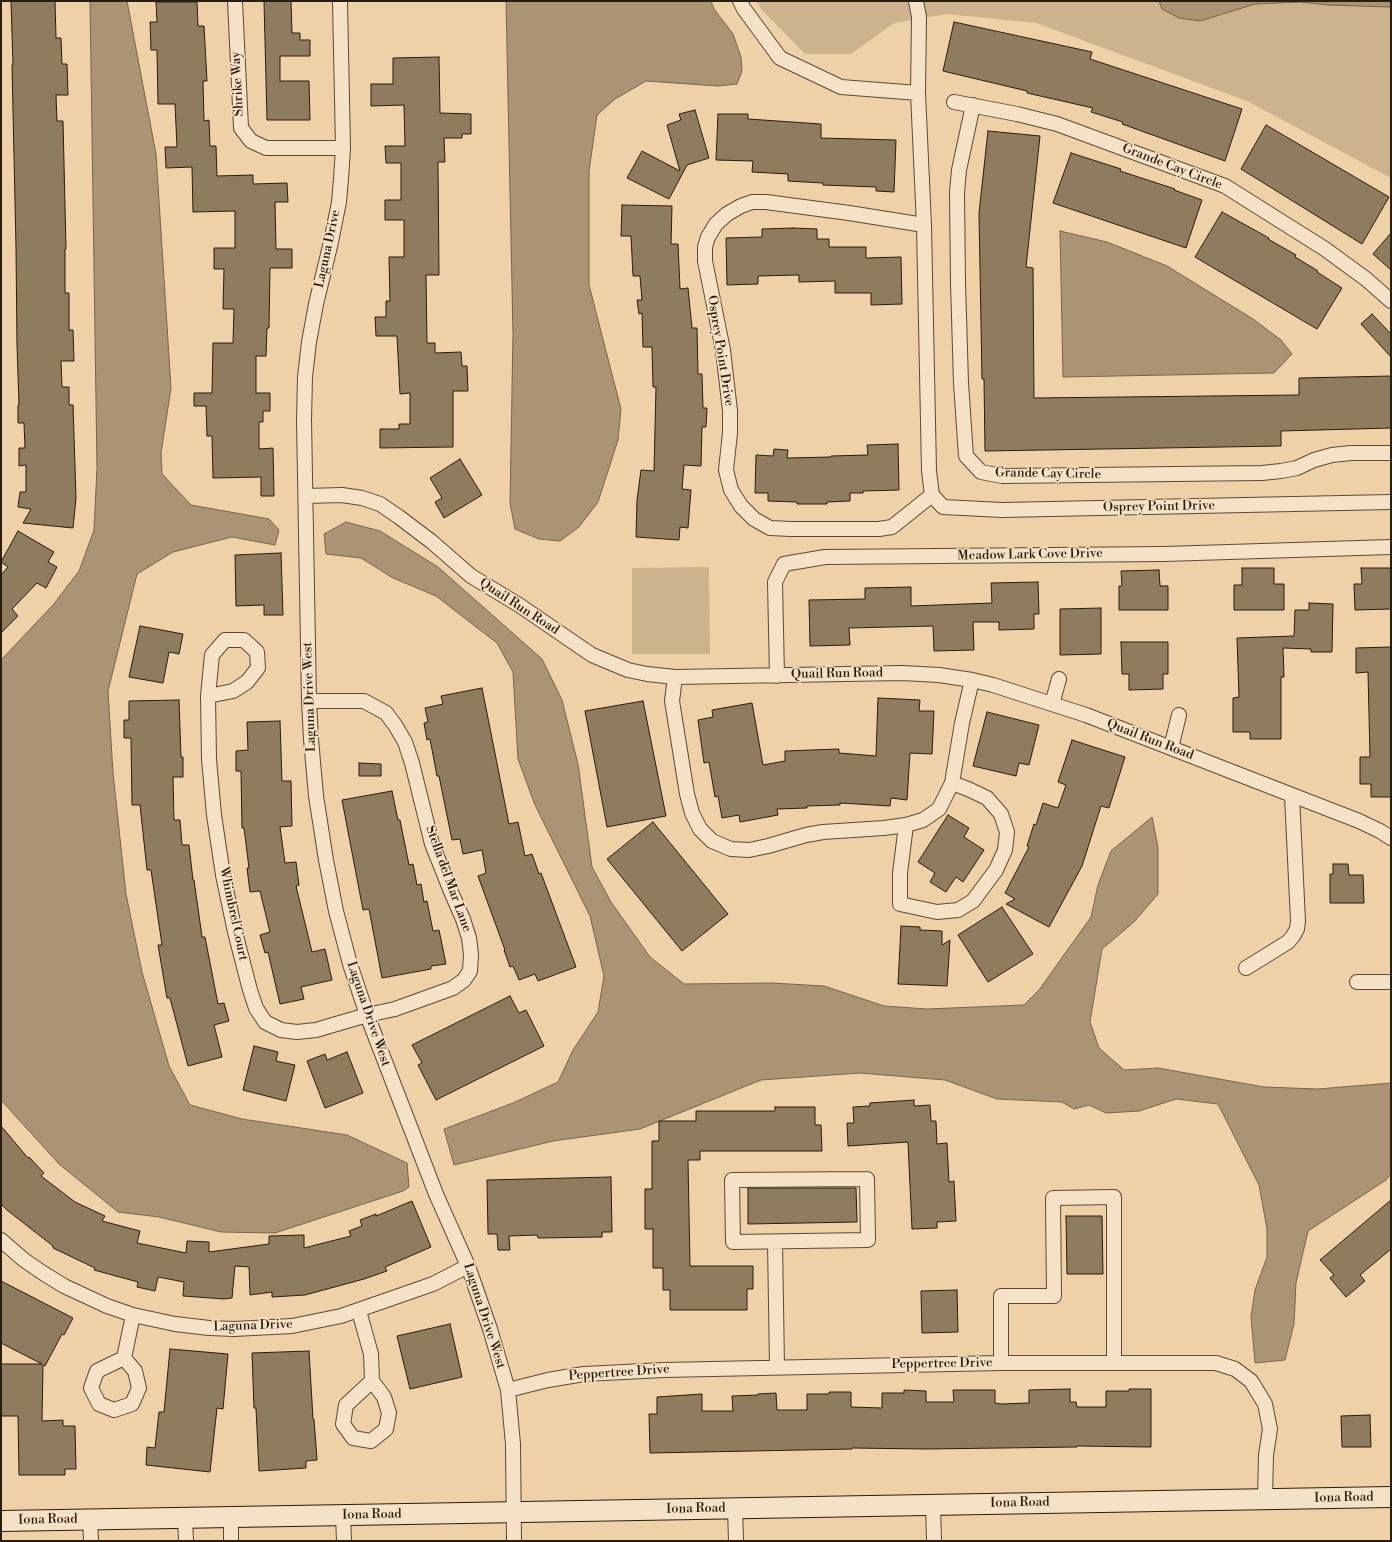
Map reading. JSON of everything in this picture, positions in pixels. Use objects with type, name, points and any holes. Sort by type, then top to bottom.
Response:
[{"type":"street","name":"Shrike Way","points":[[235,1],[241,128],[251,141],[266,148],[343,148]]},
{"type":"street","name":"Laguna Drive","points":[[306,496],[304,420],[306,370],[309,342],[316,304],[339,202],[343,148],[340,1]]},
{"type":"street","points":[[740,1],[744,9],[780,58],[841,87],[918,93]]},
{"type":"street","points":[[916,1],[919,17],[918,93],[924,224],[929,471],[932,495]]},
{"type":"street","name":"Grande Cay Circle","points":[[954,102],[1017,114],[1057,124],[1224,186],[1325,248],[1366,279],[1391,301]]},
{"type":"street","name":"Grande Cay Circle","points":[[972,105],[959,170],[957,192],[958,283],[961,383],[966,456],[981,472],[1002,476],[1262,472],[1297,468],[1314,460],[1332,455],[1351,453],[1391,453]]},
{"type":"street","name":"Osprey Point Drive","points":[[924,224],[766,202],[752,202],[727,214],[716,224],[708,237],[705,248],[705,261],[723,350],[730,411],[730,433],[726,470],[731,490],[741,506],[754,519],[770,528],[879,529],[892,527],[907,517],[932,495],[944,508],[1002,510],[1391,502]]},
{"type":"street","name":"Quail Run Road","points":[[306,496],[342,496],[362,498],[380,504],[426,538],[471,576],[519,605],[592,654],[628,670],[675,677],[921,673],[972,680],[993,685],[1086,715],[1359,821],[1391,838]]},
{"type":"street","name":"Laguna Drive West","points":[[306,496],[309,701],[311,739],[316,796],[326,860],[350,964],[367,1015],[436,1194],[468,1266],[490,1330],[508,1390],[513,1444],[514,1541]]},
{"type":"street","name":"Meadow Lark Cove Drive","points":[[777,676],[775,582],[784,564],[825,557],[1164,554],[1391,547]]},
{"type":"street","points":[[675,677],[672,701],[687,794],[692,813],[700,829],[712,841],[731,849],[748,850],[823,832],[906,825],[923,820],[939,809],[952,783],[962,723],[972,680]]},
{"type":"street","points":[[1052,704],[1059,678]]},
{"type":"street","name":"Whimbrel Court","points":[[208,696],[209,759],[214,815],[222,868],[235,932],[256,1008],[266,1022],[281,1030],[297,1032],[316,1030],[367,1015]]},
{"type":"street","name":"Stella del Mar Lane","points":[[309,701],[364,701],[386,713],[395,725],[405,742],[412,763],[432,844],[463,919],[469,938],[471,954],[470,971],[464,980],[453,988],[403,1006],[367,1015]]},
{"type":"street","points":[[1170,748],[1179,715]]},
{"type":"street","points":[[906,825],[900,873],[900,904],[937,912],[958,910],[972,901],[996,870],[1005,850],[1007,832],[1001,814],[987,798],[952,783]]},
{"type":"street","points":[[1246,968],[1288,942],[1296,929],[1298,921],[1292,796]]},
{"type":"street","points":[[1357,982],[1391,982]]},
{"type":"street","points":[[867,1179],[868,1240],[774,1242],[733,1242],[732,1180],[867,1179]]},
{"type":"street","points":[[1001,1363],[1001,1296],[1054,1296],[1053,1198],[1114,1198],[1114,1363]]},
{"type":"street","name":"Laguna Drive","points":[[1,1240],[24,1260],[64,1286],[107,1306],[133,1315],[175,1324],[234,1330],[292,1326],[341,1316],[359,1311],[432,1284],[468,1266]]},
{"type":"street","points":[[774,1242],[777,1367]]},
{"type":"street","points":[[359,1311],[371,1354],[372,1381]]},
{"type":"street","points":[[124,1358],[133,1315]]},
{"type":"street","name":"Peppertree Drive","points":[[508,1390],[548,1380],[584,1374],[664,1370],[1001,1363],[1216,1363],[1235,1369],[1252,1381],[1265,1404],[1270,1429],[1266,1455],[1265,1499]]},
{"type":"street","name":"Iona Road","points":[[1,1521],[1391,1497]]},
{"type":"street","points":[[933,1505],[934,1541]]},
{"type":"street","points":[[735,1508],[736,1541]]},
{"type":"street","points":[[343,1515],[344,1541]]},
{"type":"street","points":[[230,1517],[231,1541]]},
{"type":"street","points":[[185,1518],[186,1541]]},
{"type":"street","points":[[90,1519],[91,1541]]},
{"type":"shaded area","points":[[90,1],[127,1],[156,154],[171,388],[161,453],[162,474],[191,505],[269,519],[279,530],[275,545],[232,537],[173,552],[137,574],[108,691],[113,773],[126,894],[142,972],[169,1066],[190,1105],[242,1119],[347,1135],[407,1163],[409,1187],[403,1191],[275,1233],[221,1232],[159,1217],[118,1212],[59,1164],[1,1100],[1,660],[53,605],[79,571],[94,530],[97,468]]},
{"type":"shaded area","points":[[506,1],[711,1],[714,9],[733,34],[741,57],[742,71],[737,84],[718,86],[646,81],[615,99],[597,115],[589,171],[589,285],[621,409],[618,440],[598,502],[579,527],[560,541],[539,539],[515,529],[510,503],[513,334]]},
{"type":"shaded area","points":[[757,1],[1391,1],[1391,178],[1247,101],[1036,23],[947,14],[894,23],[851,54],[805,54],[761,9]]},
{"type":"shaded area","points":[[1159,1],[1391,1],[1391,7],[1328,5],[1300,2],[1255,4],[1200,21],[1179,18],[1162,9]]},
{"type":"shaded area","points":[[1060,231],[1107,242],[1167,266],[1253,319],[1281,340],[1292,354],[1274,373],[1063,377]]},
{"type":"shaded area","points":[[346,522],[380,531],[438,567],[542,659],[562,700],[578,764],[592,867],[611,902],[650,957],[684,984],[772,983],[824,986],[884,1006],[927,1009],[1024,1005],[1039,990],[1091,917],[1098,885],[1111,851],[1152,817],[1158,847],[1158,894],[1134,922],[1102,949],[1090,1022],[1099,1048],[1124,1070],[1158,1068],[1264,1087],[1318,1089],[1391,1083],[1391,1174],[1386,1180],[1308,1231],[1296,1283],[1294,1324],[1285,1360],[1255,1363],[1251,1317],[1255,1290],[1267,1257],[1267,1229],[1259,1185],[1218,1104],[1176,1099],[1139,1111],[1106,1113],[1089,1105],[1074,1109],[1062,1102],[997,1099],[945,1080],[860,1073],[761,1080],[640,1129],[553,1141],[454,1165],[444,1129],[513,1103],[558,1082],[573,1050],[598,1012],[604,976],[590,916],[535,805],[518,759],[513,672],[497,643],[436,596],[393,578],[361,558],[326,554],[324,534]]},
{"type":"shaded area","points":[[709,567],[710,654],[632,654],[632,568]]},
{"type":"building","points":[[11,1],[55,1],[56,38],[61,38],[62,64],[67,64],[68,95],[56,95],[57,121],[63,121],[66,249],[65,293],[69,293],[69,330],[73,330],[74,361],[61,361],[62,387],[69,387],[69,405],[73,405],[76,498],[73,528],[23,523],[31,509],[18,507],[20,492],[26,492],[26,465],[19,466],[19,448],[25,448],[24,423],[18,423],[19,405]]},
{"type":"building","points":[[264,1],[291,1],[292,33],[300,33],[300,40],[310,40],[310,56],[280,56],[280,81],[309,81],[310,120],[267,120]]},
{"type":"building","points":[[156,2],[197,2],[198,26],[204,26],[207,81],[203,81],[204,121],[209,120],[210,146],[216,146],[217,176],[253,175],[253,184],[287,183],[288,202],[275,202],[276,249],[292,249],[292,268],[270,268],[269,328],[267,328],[266,356],[256,356],[256,393],[270,393],[270,411],[263,411],[263,422],[259,422],[259,449],[273,448],[274,496],[261,496],[261,477],[213,478],[212,436],[207,436],[206,406],[194,406],[194,393],[212,393],[213,343],[233,343],[234,309],[223,309],[224,269],[214,269],[214,248],[235,248],[235,211],[193,212],[192,167],[166,168],[165,147],[177,147],[175,104],[158,104],[157,50],[151,50],[150,22],[157,22]]},
{"type":"building","points":[[954,22],[1092,52],[1090,59],[1242,109],[1225,161],[1122,124],[1123,122],[1091,112],[1093,108],[1027,93],[1027,91],[943,71]]},
{"type":"building","points":[[439,57],[440,113],[471,114],[471,134],[462,134],[462,138],[444,138],[445,162],[438,162],[439,275],[426,275],[427,343],[435,343],[435,353],[461,352],[462,366],[467,366],[468,391],[453,391],[453,447],[380,448],[380,429],[399,429],[399,424],[410,424],[410,393],[400,394],[397,336],[376,336],[375,317],[386,317],[386,301],[390,301],[389,257],[404,257],[404,220],[385,220],[385,200],[401,200],[401,163],[386,163],[385,146],[405,146],[404,105],[371,106],[371,84],[393,84],[393,58]]},
{"type":"building","points":[[695,110],[709,158],[687,165],[669,199],[627,178],[642,151],[680,171],[667,125],[681,120],[679,114]]},
{"type":"building","points":[[718,114],[748,114],[748,119],[821,124],[821,138],[896,140],[894,192],[876,191],[876,187],[823,185],[823,183],[788,181],[788,174],[752,172],[753,161],[716,160]]},
{"type":"building","points":[[1266,125],[1389,197],[1362,244],[1241,169]]},
{"type":"building","points":[[988,131],[1040,136],[1026,267],[1033,268],[1034,398],[1299,395],[1299,378],[1391,376],[1391,428],[1281,431],[1281,446],[985,451],[979,213]]},
{"type":"building","points":[[1071,153],[1121,169],[1120,171],[1175,189],[1174,190],[1202,200],[1186,248],[1053,203]]},
{"type":"building","points":[[622,205],[672,206],[671,244],[678,244],[680,289],[688,288],[692,328],[697,328],[698,374],[702,374],[703,408],[707,408],[706,427],[702,427],[701,466],[684,465],[682,489],[691,490],[688,528],[680,527],[679,540],[636,537],[637,500],[641,470],[654,471],[656,387],[653,387],[652,347],[643,347],[642,313],[639,314],[637,300],[642,300],[640,276],[633,276],[631,236],[621,236]]},
{"type":"building","points":[[1222,212],[1296,255],[1295,257],[1342,288],[1317,329],[1195,257]]},
{"type":"building","points":[[762,229],[817,229],[817,239],[829,239],[829,247],[866,247],[866,258],[901,257],[902,304],[871,305],[871,293],[835,293],[835,281],[799,282],[799,275],[758,276],[758,284],[727,285],[726,238],[762,237]]},
{"type":"building","points":[[1391,233],[1391,270],[1373,254]]},
{"type":"building","points":[[1372,314],[1391,334],[1391,357],[1361,324]]},
{"type":"building","points":[[898,444],[899,490],[863,491],[863,493],[850,493],[850,501],[827,502],[827,504],[797,504],[797,502],[768,501],[768,493],[755,493],[756,455],[773,456],[774,449],[788,450],[787,458],[868,455],[867,445]]},
{"type":"building","points":[[460,459],[482,495],[444,518],[435,502],[442,498],[430,478]]},
{"type":"building","points":[[18,531],[54,552],[48,562],[57,567],[46,588],[37,583],[12,609],[18,616],[1,633],[1,575],[8,567],[1,562]]},
{"type":"building","points":[[281,553],[283,615],[264,615],[264,605],[236,606],[235,555]]},
{"type":"building","points":[[1242,568],[1274,568],[1274,584],[1284,584],[1284,610],[1234,610],[1234,585],[1242,585]]},
{"type":"building","points":[[1361,568],[1391,568],[1391,609],[1355,610],[1354,584],[1362,584]]},
{"type":"building","points":[[1159,570],[1160,586],[1168,586],[1168,610],[1119,610],[1119,586],[1122,586],[1121,571]]},
{"type":"building","points":[[1038,582],[1039,614],[1034,614],[1034,629],[999,630],[999,622],[973,622],[974,650],[934,651],[933,626],[849,628],[850,645],[810,646],[809,600],[865,599],[865,588],[911,587],[911,606],[992,603],[991,583]]},
{"type":"building","points":[[1309,603],[1333,604],[1332,652],[1311,652],[1311,649],[1283,648],[1284,677],[1281,677],[1281,739],[1250,739],[1250,732],[1233,732],[1233,698],[1239,697],[1237,638],[1294,636],[1295,610],[1309,610]]},
{"type":"building","points":[[1101,608],[1101,654],[1060,655],[1060,609]]},
{"type":"building","points":[[140,626],[183,634],[179,654],[169,652],[163,683],[129,677]]},
{"type":"building","points":[[1121,642],[1168,642],[1168,674],[1163,674],[1163,689],[1129,690],[1129,674],[1122,674]]},
{"type":"building","points":[[1391,647],[1391,797],[1371,797],[1371,784],[1360,784],[1360,757],[1370,757],[1368,672],[1356,673],[1356,648]]},
{"type":"building","points":[[482,688],[509,824],[518,822],[525,856],[532,854],[539,874],[541,873],[576,967],[538,981],[535,974],[519,980],[513,966],[510,967],[478,876],[486,873],[482,850],[463,854],[460,839],[452,840],[430,739],[427,740],[424,723],[428,722],[425,708],[443,704],[441,696]]},
{"type":"building","points":[[878,698],[920,700],[919,711],[934,711],[932,754],[910,753],[907,800],[891,798],[890,806],[840,803],[840,805],[777,809],[778,815],[740,822],[739,815],[722,818],[718,796],[715,797],[709,762],[704,763],[698,720],[713,717],[712,710],[752,703],[763,765],[785,761],[785,751],[839,749],[839,753],[876,756]]},
{"type":"building","points":[[179,700],[183,777],[173,777],[174,820],[180,820],[182,845],[189,845],[202,937],[205,937],[218,1004],[224,1003],[229,1021],[214,1025],[222,1057],[188,1066],[170,998],[167,998],[158,945],[162,945],[151,870],[147,870],[140,805],[132,805],[131,738],[124,738],[124,720],[129,720],[129,701]]},
{"type":"building","points":[[643,701],[666,816],[607,827],[585,711]]},
{"type":"building","points":[[987,712],[1039,725],[1029,765],[1019,763],[1016,776],[973,766]]},
{"type":"building","points":[[280,721],[282,781],[291,781],[292,826],[280,827],[285,863],[296,862],[299,885],[296,886],[312,952],[325,949],[332,980],[301,987],[304,999],[280,1004],[268,952],[265,953],[260,935],[270,932],[260,891],[250,892],[247,868],[249,868],[244,828],[242,828],[241,771],[236,771],[236,751],[248,750],[247,722]]},
{"type":"building","points":[[1072,740],[1125,757],[1109,808],[1101,806],[1082,866],[1049,927],[1006,904],[1015,899],[1005,893],[1029,847],[1027,846],[1034,824],[1036,825],[1043,803],[1058,808],[1066,785],[1058,782]]},
{"type":"building","points":[[359,763],[381,764],[381,776],[359,776]]},
{"type":"building","points":[[392,791],[398,820],[400,820],[409,865],[413,864],[417,885],[421,884],[424,902],[427,901],[433,931],[439,930],[446,964],[431,966],[431,969],[382,978],[369,909],[363,910],[342,800]]},
{"type":"building","points":[[948,815],[969,828],[964,837],[984,850],[963,882],[956,877],[946,892],[930,882],[935,873],[918,862]]},
{"type":"building","points":[[653,822],[728,914],[682,951],[607,859]]},
{"type":"building","points":[[1333,864],[1348,864],[1349,875],[1363,875],[1364,903],[1330,903],[1330,874],[1333,874]]},
{"type":"building","points":[[1002,907],[1033,954],[988,982],[958,935]]},
{"type":"building","points":[[901,926],[920,927],[920,930],[942,931],[942,945],[950,940],[947,986],[898,984]]},
{"type":"building","points":[[510,996],[519,1013],[526,1010],[544,1046],[436,1100],[418,1065],[422,1063],[412,1045]]},
{"type":"building","points":[[254,1046],[278,1052],[276,1061],[295,1065],[286,1101],[243,1090]]},
{"type":"building","points":[[347,1052],[363,1093],[325,1108],[307,1061],[325,1054],[327,1060]]},
{"type":"building","points":[[914,1100],[914,1106],[930,1105],[931,1121],[936,1121],[937,1144],[947,1143],[949,1182],[954,1181],[956,1221],[937,1222],[937,1228],[912,1229],[908,1142],[848,1146],[847,1123],[854,1123],[853,1107],[870,1106],[870,1103]]},
{"type":"building","points":[[775,1107],[815,1107],[815,1125],[821,1125],[822,1151],[700,1151],[700,1160],[688,1160],[690,1266],[753,1266],[753,1289],[747,1289],[747,1310],[670,1310],[670,1290],[663,1290],[663,1268],[653,1268],[653,1229],[645,1229],[645,1189],[652,1189],[652,1141],[659,1141],[659,1121],[696,1121],[696,1111],[775,1111]]},
{"type":"building","points":[[1,1126],[28,1158],[29,1157],[44,1173],[41,1176],[75,1202],[105,1216],[102,1221],[140,1231],[137,1243],[186,1253],[187,1241],[209,1242],[209,1252],[269,1244],[269,1236],[304,1235],[304,1248],[351,1236],[349,1231],[362,1226],[360,1220],[376,1214],[376,1216],[412,1201],[431,1247],[385,1267],[387,1271],[364,1279],[305,1295],[272,1297],[272,1292],[250,1295],[249,1267],[235,1266],[232,1298],[224,1299],[183,1296],[184,1282],[158,1277],[155,1291],[137,1287],[138,1282],[94,1270],[95,1268],[53,1248],[53,1246],[1,1204]]},
{"type":"building","points":[[611,1177],[612,1232],[602,1232],[602,1237],[538,1238],[537,1235],[509,1236],[510,1250],[498,1250],[497,1234],[488,1234],[487,1180]]},
{"type":"building","points":[[748,1188],[856,1188],[857,1222],[748,1224]]},
{"type":"building","points":[[1391,1200],[1391,1249],[1360,1275],[1365,1281],[1346,1297],[1330,1278],[1334,1275],[1320,1260]]},
{"type":"building","points":[[1066,1216],[1102,1216],[1103,1274],[1067,1274]]},
{"type":"building","points":[[1,1281],[73,1318],[64,1335],[62,1334],[45,1366],[43,1365],[42,1421],[63,1420],[63,1426],[75,1426],[76,1469],[65,1469],[65,1475],[19,1475],[18,1416],[1,1416],[1,1364],[42,1364],[1,1343]]},
{"type":"building","points":[[957,1290],[958,1332],[922,1333],[921,1291]]},
{"type":"building","points":[[450,1324],[462,1377],[410,1389],[397,1336]]},
{"type":"building","points":[[170,1349],[228,1354],[223,1409],[217,1408],[210,1472],[146,1465],[147,1447],[155,1448],[159,1412],[164,1412]]},
{"type":"building","points":[[309,1351],[317,1460],[306,1461],[306,1468],[259,1471],[256,1408],[254,1408],[252,1353]]},
{"type":"building","points":[[1070,1389],[1070,1402],[1076,1402],[1077,1407],[1106,1407],[1106,1391],[1151,1389],[1151,1447],[1077,1446],[926,1449],[852,1448],[650,1453],[649,1414],[657,1414],[657,1397],[702,1394],[702,1411],[733,1411],[732,1396],[776,1393],[777,1410],[807,1410],[807,1394],[829,1394],[829,1392],[851,1392],[851,1407],[882,1408],[882,1393],[904,1393],[904,1390],[926,1391],[926,1402],[954,1402],[953,1390],[995,1390],[995,1403],[1001,1404],[1029,1403],[1029,1390]]},
{"type":"building","points":[[1370,1415],[1371,1447],[1342,1447],[1341,1416]]}]
